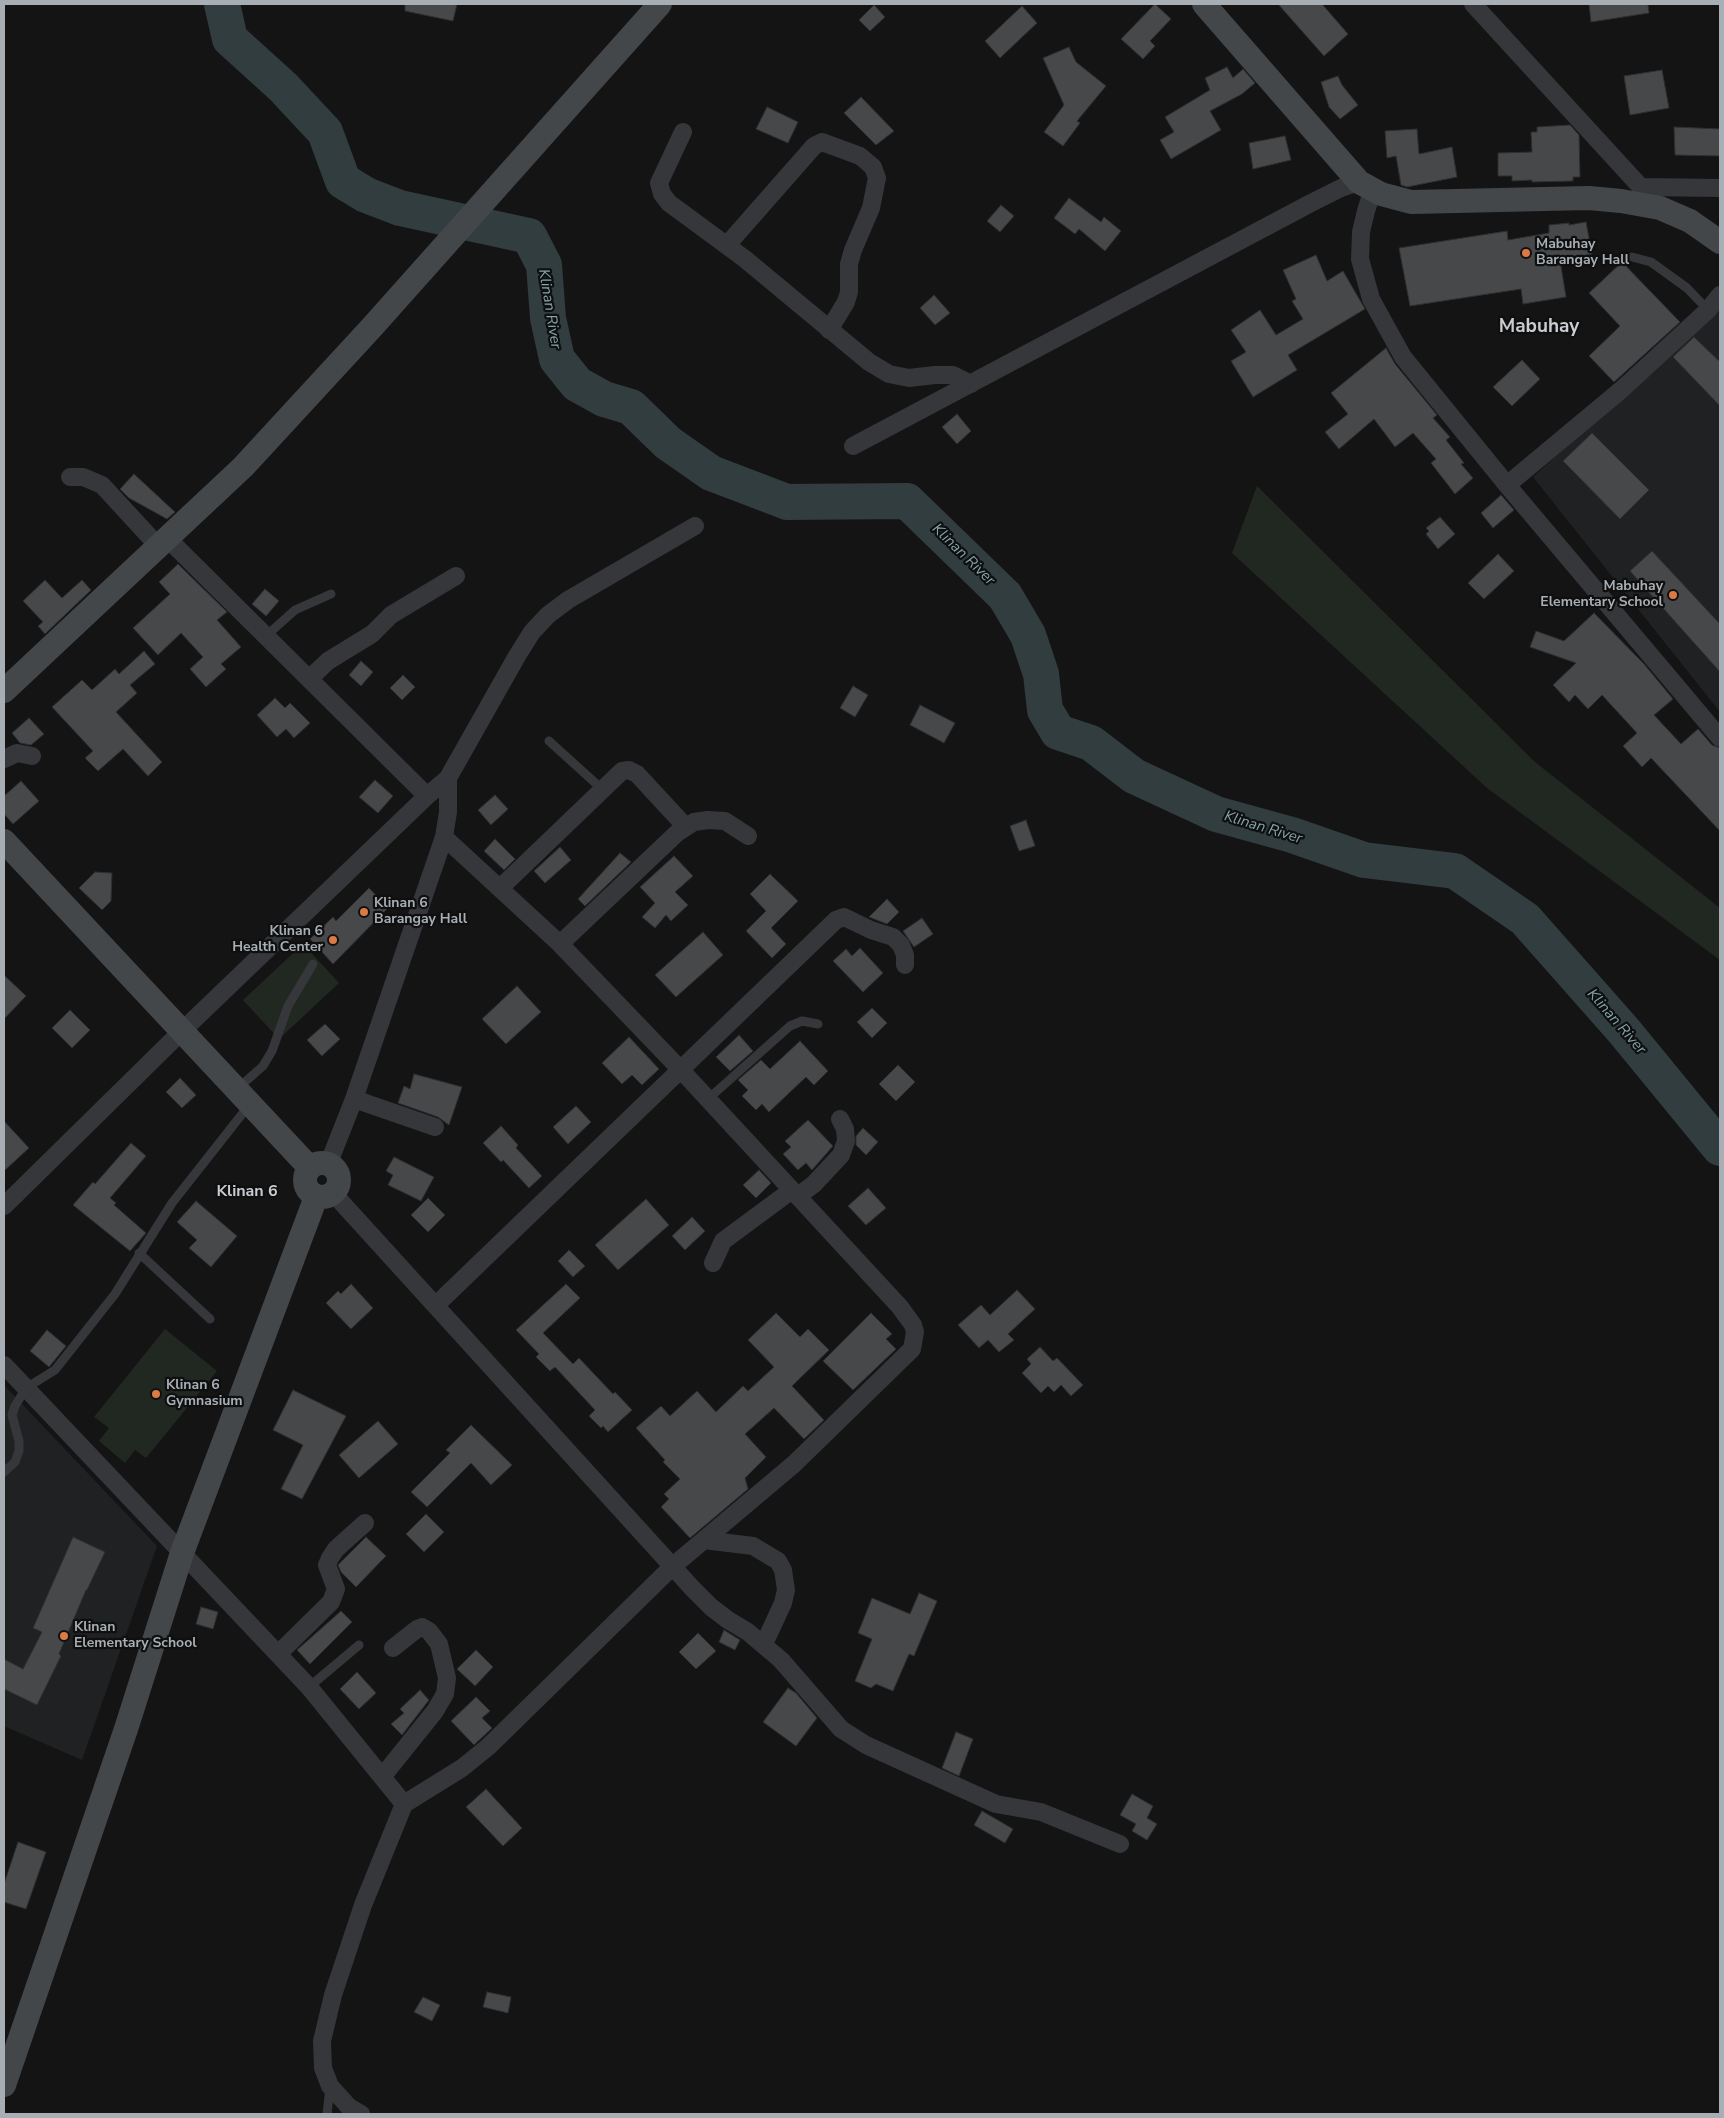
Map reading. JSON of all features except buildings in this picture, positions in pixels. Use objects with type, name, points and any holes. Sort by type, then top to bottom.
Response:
[{"type":"street","points":[[4,691],[243,467],[373,326],[660,4]]},
{"type":"street","points":[[1204,4],[1366,186],[1395,199],[1411,202],[1589,198],[1660,208],[1690,221],[1720,242]]},
{"type":"street","points":[[1473,4],[1660,208]]},
{"type":"street","points":[[1493,24],[1494,4]]},
{"type":"street","points":[[683,132],[659,183],[662,194],[669,203],[727,245],[869,362],[889,374],[909,378],[953,375],[970,384]]},
{"type":"street","points":[[727,245],[814,146],[822,142],[860,156],[873,167],[877,178],[871,208],[849,264],[849,292],[846,302],[829,330]]},
{"type":"street","points":[[853,446],[1311,203],[1341,188],[1366,186]]},
{"type":"street","points":[[1366,186],[1366,211],[1360,259],[1371,299],[1403,357],[1507,485],[1720,738]]},
{"type":"street","points":[[1642,187],[1720,188]]},
{"type":"street","points":[[1507,485],[1621,390],[1708,310],[1720,295]]},
{"type":"street","points":[[70,477],[83,477],[102,484],[163,543],[266,636],[427,796]]},
{"type":"street","points":[[5,1203],[182,1031],[448,778],[517,656],[532,632],[548,615],[568,600],[696,526]]},
{"type":"street","points":[[309,679],[328,661],[372,634],[391,615],[456,576]]},
{"type":"street","points":[[4,759],[17,754],[32,756]]},
{"type":"street","points":[[500,888],[622,771],[629,770],[637,774],[686,827]]},
{"type":"street","points":[[448,778],[448,812],[444,838],[354,1099],[319,1166],[305,1178],[305,1184],[311,1194],[325,1195],[436,1305],[711,1607],[764,1644],[781,1660],[841,1728],[866,1745],[996,1804],[1041,1812],[1120,1844]]},
{"type":"street","points":[[560,944],[677,833],[694,822],[726,821],[748,836]]},
{"type":"street","points":[[361,2114],[349,2106],[330,2086],[323,2068],[322,2041],[333,1995],[363,1905],[404,1804],[462,1768],[488,1747],[673,1566],[794,1464],[848,1413],[912,1349],[915,1340],[913,1325],[900,1307],[681,1070],[560,944],[444,838]]},
{"type":"street","points":[[4,841],[244,1097],[319,1166]]},
{"type":"street","points":[[436,1305],[836,920],[844,917],[871,930],[893,936],[901,945],[905,965]]},
{"type":"street","points":[[354,1099],[435,1127]]},
{"type":"street","points":[[713,1262],[723,1241],[795,1193],[814,1184],[841,1155],[846,1141],[840,1119]]},
{"type":"street","points":[[4,2085],[123,1739],[182,1553],[325,1195]]},
{"type":"street","points":[[4,1365],[309,1687],[404,1804]]},
{"type":"street","points":[[278,1654],[332,1602],[336,1589],[327,1565],[336,1548],[365,1523]]},
{"type":"street","points":[[704,1540],[754,1546],[778,1562],[783,1570],[786,1590],[777,1620],[764,1644]]},
{"type":"street","points":[[382,1777],[435,1711],[445,1694],[447,1678],[439,1644],[429,1631],[422,1627],[416,1629],[393,1648]]},
{"type":"lane","points":[[1632,257],[1651,262],[1687,288],[1708,310]]},
{"type":"lane","points":[[266,636],[295,610],[331,594]]},
{"type":"lane","points":[[549,741],[602,789]]},
{"type":"lane","points":[[4,1472],[15,1462],[19,1451],[19,1442],[12,1416],[15,1406],[26,1388],[56,1370],[115,1294],[172,1203],[244,1097],[272,1052],[288,1006],[313,964]]},
{"type":"lane","points":[[708,1099],[790,1026],[802,1021],[818,1024]]},
{"type":"lane","points":[[140,1253],[210,1319]]},
{"type":"lane","points":[[309,1687],[358,1646]]},
{"type":"lane","points":[[327,2114],[330,2086]]},
{"type":"shaded area","name":"Mabuhay Elementary School","points":[[1720,306],[1720,712],[1533,477]]},
{"type":"shaded area","points":[[1257,486],[1535,762],[1720,908],[1720,960],[1487,788],[1232,553]]},
{"type":"shaded area","points":[[303,944],[339,983],[279,1039],[243,1000]]},
{"type":"shaded area","name":"Klinan 6 Gymnasium","points":[[165,1329],[217,1371],[146,1458],[135,1450],[125,1463],[99,1441],[109,1428],[94,1417]]},
{"type":"shaded area","name":"Klinan Elementary School","points":[[4,1385],[157,1546],[82,1760],[4,1726]]},
{"type":"waterway","name":"Klinan River","points":[[222,4],[230,39],[283,87],[325,132],[343,181],[366,195],[400,208],[529,236],[544,265],[548,318],[557,359],[577,384],[604,399],[631,407],[668,443],[711,473],[787,502],[907,501],[1005,596],[1028,635],[1041,674],[1045,710],[1058,732],[1091,743],[1134,776],[1216,814],[1292,835],[1364,860],[1455,871],[1525,919],[1624,1031],[1720,1148]]},
{"type":"place","name":"Mabuhay Barangay Hall","points":[[1526,253]]},
{"type":"place","name":"Mabuhay Elementary School","points":[[1673,595]]},
{"type":"place","name":"Klinan 6 Barangay Hall","points":[[364,912]]},
{"type":"place","name":"Klinan 6 Health Center","points":[[333,940]]},
{"type":"place","name":"Klinan 6 Gymnasium","points":[[156,1394]]},
{"type":"place","name":"Klinan Elementary School","points":[[64,1636]]},
{"type":"district","name":"Mabuhay","points":[[1539,327]]},
{"type":"district","name":"Klinan 6","points":[[247,1192]]}]
